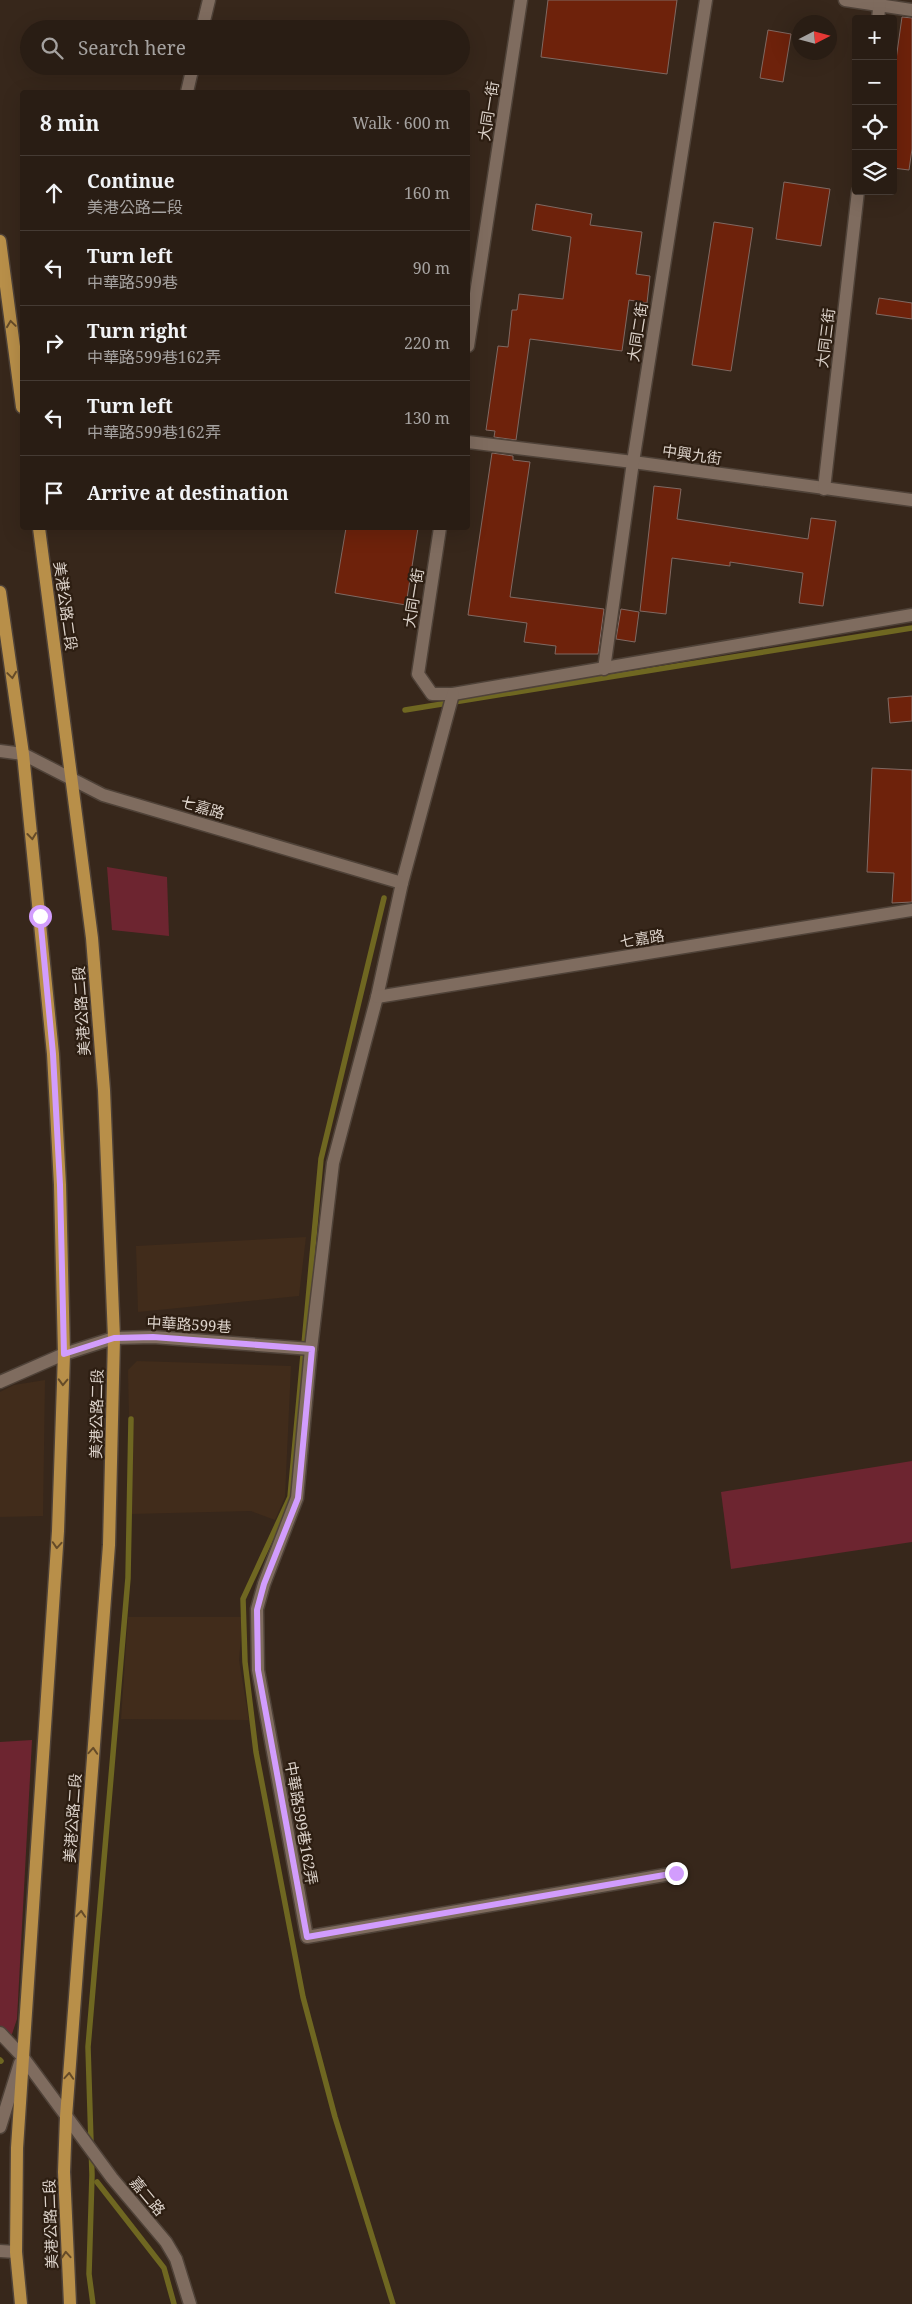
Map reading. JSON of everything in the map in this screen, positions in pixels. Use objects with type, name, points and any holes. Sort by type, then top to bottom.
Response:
[{"type":"main road","points":[[0,241],[20,392]]},
{"type":"main road","name":"美港公路二段","points":[[39,530],[92,938],[104,1090],[114,1338],[109,1545],[66,2117],[64,2172],[70,2304]]},
{"type":"main road","name":"美港公路二段","points":[[0,592],[23,754],[53,1054],[60,1185],[64,1354],[58,1531],[17,2148],[16,2252],[20,2304]]},
{"type":"street","points":[[204,20],[209,0]]},
{"type":"street","name":"大同一街","points":[[470,333],[522,0]]},
{"type":"street","name":"大同二街","points":[[604,669],[633,462],[706,0]]},
{"type":"street","points":[[845,0],[880,3],[912,10]]},
{"type":"street","points":[[187,90],[191,75]]},
{"type":"street","name":"大同三街","points":[[824,490],[858,195]]},
{"type":"street","name":"中興九街","points":[[470,442],[633,462],[824,490],[912,500]]},
{"type":"street","name":"大同一街","points":[[440,530],[418,674],[432,694],[453,694]]},
{"type":"street","points":[[312,1349],[333,1163],[377,997],[402,883],[453,694],[912,615]]},
{"type":"street","name":"七嘉路","points":[[0,751],[23,754],[103,795],[402,883]]},
{"type":"street","name":"七嘉路","points":[[377,997],[912,910]]},
{"type":"street","name":"中華路599巷","points":[[0,1382],[64,1354],[114,1338],[153,1337],[312,1349]]},
{"type":"street","name":"中華路599巷162弄","points":[[312,1349],[298,1498],[264,1584],[257,1610],[258,1670],[307,1937],[676,1873]]},
{"type":"street","name":"嘉二路","points":[[0,2033],[22,2056],[112,2178],[166,2242],[176,2259],[190,2304]]},
{"type":"street","points":[[0,2127],[22,2056]]},
{"type":"street","points":[[0,2251],[16,2252]]},
{"type":"shaded area","points":[[107,867],[167,877],[169,936],[112,930]]},
{"type":"shaded area","points":[[306,1237],[299,1296],[138,1312],[136,1246]]},
{"type":"shaded area","points":[[137,1361],[291,1366],[285,1497],[275,1520],[251,1511],[131,1514],[128,1370]]},
{"type":"shaded area","points":[[45,1380],[43,1516],[0,1517],[0,1392],[14,1385]]},
{"type":"shaded area","points":[[912,1461],[912,1542],[731,1569],[721,1492]]},
{"type":"shaded area","points":[[128,1617],[243,1617],[239,1660],[249,1720],[121,1719]]},
{"type":"shaded area","points":[[32,1740],[17,2019],[12,2034],[0,2038],[0,1742]]},
{"type":"building","points":[[548,0],[677,0],[667,74],[541,57]]},
{"type":"building","points":[[902,17],[912,18],[912,149],[909,170],[897,168],[897,53]]},
{"type":"building","points":[[768,30],[791,34],[783,82],[760,78]]},
{"type":"building","points":[[784,182],[830,189],[821,246],[776,239]]},
{"type":"building","points":[[536,204],[592,214],[590,225],[642,232],[636,274],[650,276],[647,303],[629,300],[622,351],[530,339],[516,440],[494,437],[495,431],[486,430],[498,346],[508,347],[512,310],[517,310],[519,294],[563,299],[571,237],[532,230]]},
{"type":"building","points":[[714,222],[753,228],[731,371],[692,365]]},
{"type":"building","points":[[879,298],[912,303],[912,319],[876,314]]},
{"type":"building","points":[[492,453],[513,456],[513,460],[530,462],[510,597],[604,609],[598,654],[555,654],[556,646],[524,642],[527,623],[468,615]]},
{"type":"building","points":[[654,486],[681,489],[677,519],[808,539],[811,518],[836,521],[823,606],[799,603],[803,573],[730,562],[730,566],[672,558],[666,614],[640,611]]},
{"type":"building","points":[[346,530],[418,530],[406,605],[335,593]]},
{"type":"building","points":[[621,609],[639,612],[635,642],[616,639]]},
{"type":"building","points":[[912,696],[912,721],[890,723],[888,698]]},
{"type":"building","points":[[872,768],[912,770],[912,902],[892,903],[894,873],[867,872]]},
{"type":"waterway","points":[[405,710],[912,628]]},
{"type":"waterway","points":[[384,898],[321,1159],[290,1497],[243,1599],[245,1662],[256,1752],[303,1997],[335,2117],[393,2304]]},
{"type":"waterway","points":[[93,2304],[89,2274],[92,2175],[88,2047],[128,1578],[131,1419]]},
{"type":"waterway","points":[[97,2182],[164,2268],[174,2304]]},
{"type":"route","points":[[40,916],[53,1054],[60,1185],[64,1354],[114,1338],[153,1337],[312,1349],[298,1498],[264,1584],[257,1610],[258,1670],[307,1937],[676,1873]]}]
